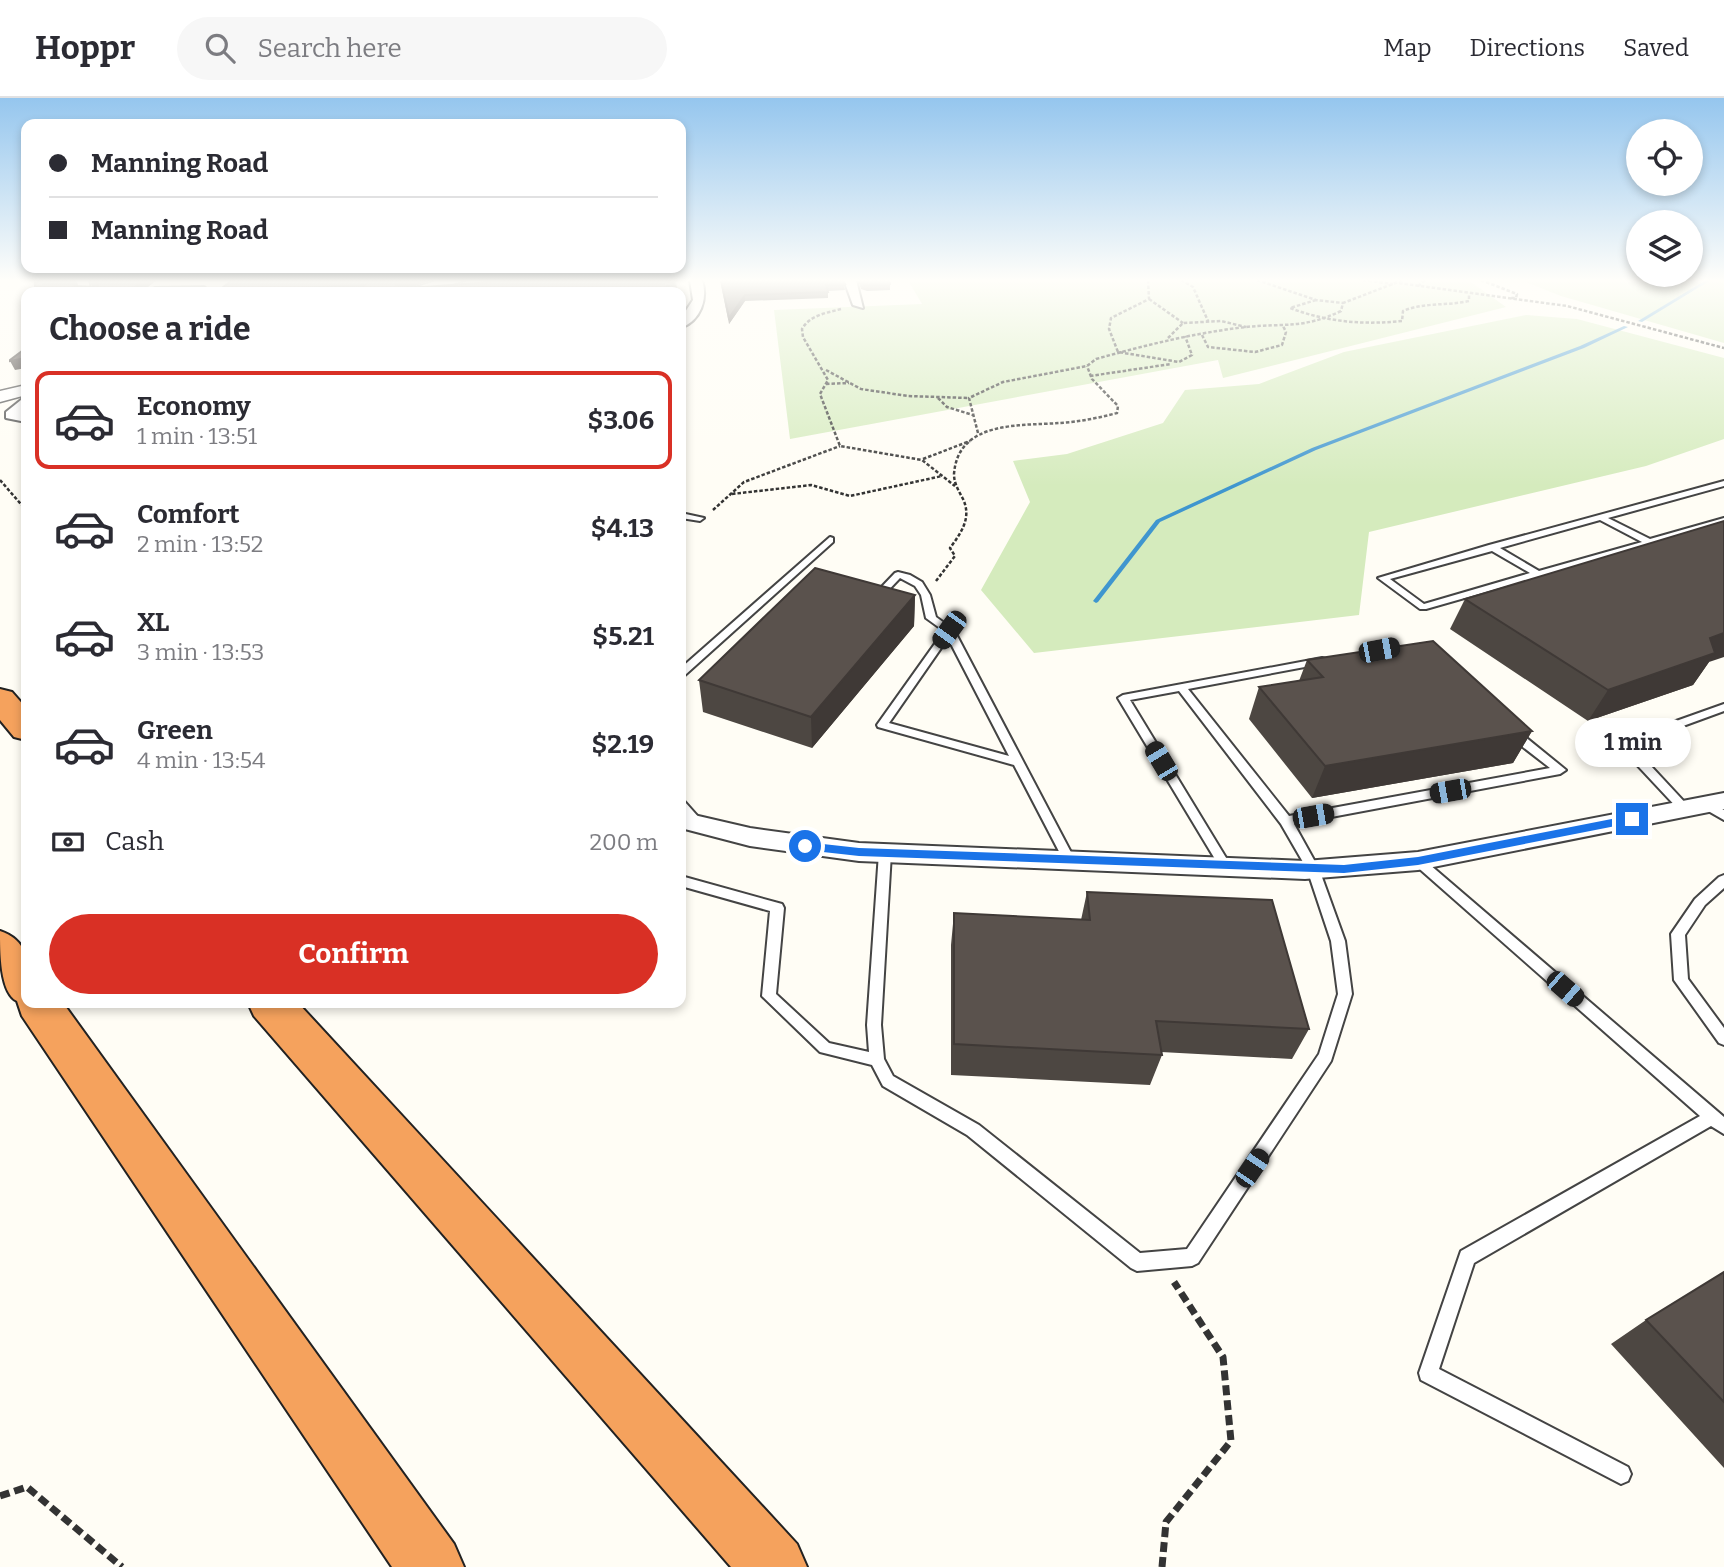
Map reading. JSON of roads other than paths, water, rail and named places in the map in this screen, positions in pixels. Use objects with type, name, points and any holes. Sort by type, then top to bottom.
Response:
[{"type":"highway","points":[[0,699],[21,723]]},
{"type":"highway","points":[[0,948],[21,979]]},
{"type":"highway","points":[[41,1008],[431,1567]]},
{"type":"highway","points":[[274,1008],[774,1567]]},
{"type":"street","points":[[0,397],[21,391]]},
{"type":"street","points":[[21,405],[11,415],[21,417]]},
{"type":"street","points":[[686,816],[805,846],[885,853],[1313,870],[1418,861],[1710,808]]},
{"type":"lane","points":[[1724,483],[1383,578],[1423,607],[1724,521]]},
{"type":"lane","points":[[686,516],[700,518]]},
{"type":"lane","points":[[1600,517],[1649,542]]},
{"type":"lane","points":[[686,669],[830,540]]},
{"type":"lane","points":[[1492,547],[1538,574]]},
{"type":"lane","points":[[875,600],[898,575],[912,577],[926,592],[931,618],[949,630],[1069,860]]},
{"type":"lane","points":[[949,630],[881,725],[1016,762]]},
{"type":"lane","points":[[1224,866],[1123,698],[1338,658]]},
{"type":"lane","points":[[885,853],[874,1025],[877,1060],[888,1081],[973,1130],[1137,1262],[1192,1257],[1326,1056],[1345,994],[1338,941],[1313,870],[1286,821],[1181,687]]},
{"type":"lane","points":[[1710,808],[1631,752],[1638,739],[1724,707]]},
{"type":"lane","points":[[1286,821],[1560,770],[1508,729]]},
{"type":"lane","points":[[1418,861],[1718,1122],[1468,1257],[1428,1373],[1621,1475]]},
{"type":"lane","points":[[1724,880],[1700,902],[1678,934],[1681,980],[1724,1039]]},
{"type":"lane","points":[[686,882],[777,908],[769,996],[825,1048],[877,1060]]},
{"type":"waterway","points":[[1096,601],[1158,521],[1314,449],[1578,349]]}]
